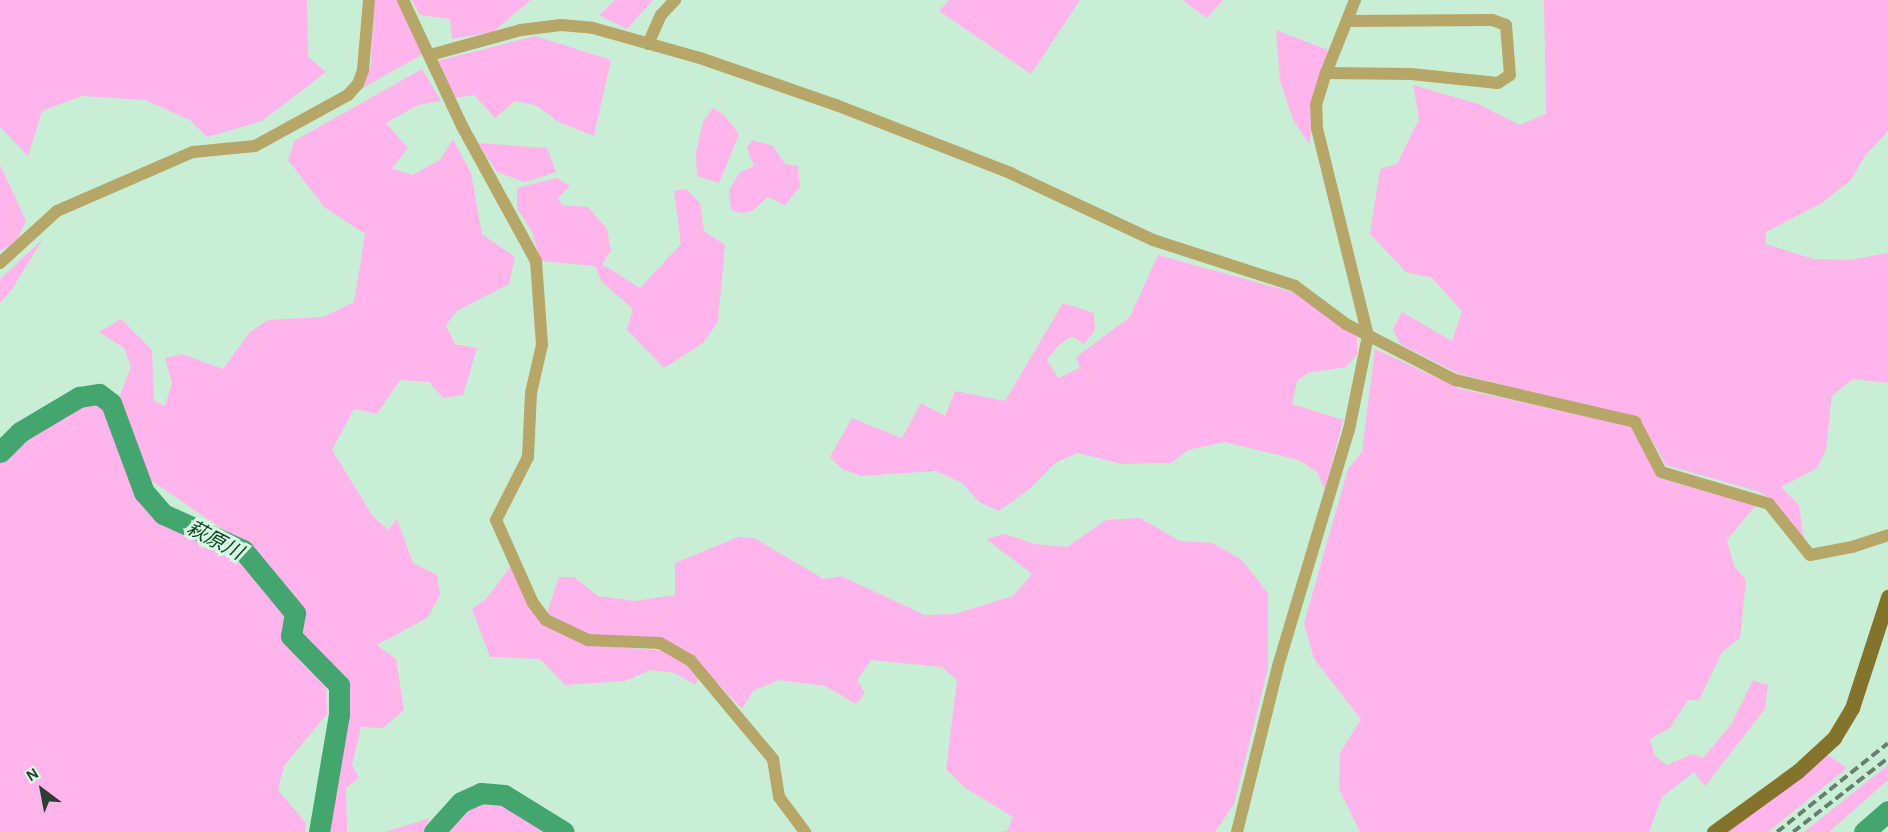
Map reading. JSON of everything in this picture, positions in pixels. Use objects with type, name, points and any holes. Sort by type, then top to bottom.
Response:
[{"type":"main road","points":[[1714,832],[1798,771],[1834,738],[1852,708],[1888,597]]},
{"type":"street","points":[[0,263],[57,211],[193,152],[255,146],[348,94],[358,84],[363,70],[369,0]]},
{"type":"street","points":[[403,0],[462,126],[536,261],[542,345],[531,393],[528,457],[496,520],[533,603],[546,620],[588,640],[660,643],[692,662],[773,759],[779,797],[805,832]]},
{"type":"street","points":[[648,44],[661,15],[675,0]]},
{"type":"street","points":[[1237,832],[1278,666],[1349,429],[1368,336],[1317,128],[1316,105],[1355,0]]},
{"type":"street","points":[[1326,73],[1411,74],[1498,83],[1510,75],[1506,25],[1492,20],[1347,21]]},
{"type":"street","points":[[430,55],[521,30],[561,25],[593,28],[700,58],[836,105],[1010,173],[1153,240],[1286,282],[1368,336],[1455,380],[1635,422],[1660,472],[1769,504],[1810,555],[1852,548],[1888,535]]},
{"type":"shaded area","points":[[0,0],[307,0],[308,57],[326,72],[262,121],[207,137],[190,120],[145,100],[82,96],[42,111],[28,156],[0,127]]},
{"type":"shaded area","points":[[374,0],[397,0],[423,54],[361,89],[371,65]]},
{"type":"shaded area","points":[[412,0],[531,0],[493,32],[452,39],[450,19],[420,15]]},
{"type":"shaded area","points":[[615,0],[653,0],[627,29],[599,15]]},
{"type":"shaded area","points":[[949,0],[1080,0],[1031,74],[939,11]]},
{"type":"shaded area","points":[[1182,0],[1223,0],[1207,18]]},
{"type":"shaded area","points":[[1544,0],[1888,0],[1888,131],[1865,156],[1851,180],[1822,203],[1766,232],[1766,244],[1813,259],[1850,260],[1888,253],[1888,383],[1853,379],[1832,396],[1826,450],[1816,469],[1781,487],[1799,505],[1804,540],[1771,499],[1757,491],[1666,465],[1639,418],[1459,374],[1400,344],[1393,329],[1402,312],[1452,341],[1462,311],[1432,278],[1406,272],[1370,234],[1380,169],[1397,164],[1419,119],[1413,85],[1479,104],[1519,125],[1546,114]]},
{"type":"shaded area","points":[[1276,30],[1328,50],[1312,99],[1310,145],[1293,120],[1280,81]]},
{"type":"shaded area","points":[[535,36],[611,60],[594,136],[559,122],[535,105],[515,101],[495,118],[474,95],[455,98],[437,61]]},
{"type":"shaded area","points":[[422,69],[441,101],[418,105],[386,123],[408,148],[392,168],[412,175],[440,160],[453,139],[471,173],[482,234],[515,257],[509,284],[457,311],[446,325],[455,344],[477,348],[463,395],[443,398],[429,382],[400,380],[377,414],[354,409],[332,450],[372,515],[388,530],[397,519],[413,563],[437,575],[440,595],[427,618],[377,645],[396,659],[404,710],[383,728],[361,727],[352,765],[359,778],[346,788],[347,832],[323,832],[346,725],[345,682],[297,633],[299,608],[250,548],[149,479],[118,400],[131,367],[124,348],[99,332],[121,319],[152,350],[154,401],[165,406],[172,383],[165,358],[182,354],[223,369],[250,332],[268,320],[323,317],[354,302],[365,234],[324,207],[288,160],[294,141]]},
{"type":"shaded area","points":[[713,108],[724,115],[739,134],[719,183],[697,176],[696,152],[703,122]]},
{"type":"shaded area","points":[[752,140],[773,146],[785,164],[798,166],[800,187],[785,205],[768,197],[752,211],[740,213],[731,210],[729,190],[740,172],[754,166],[747,148]]},
{"type":"shaded area","points":[[478,143],[547,148],[556,172],[525,182],[497,172]]},
{"type":"shaded area","points":[[0,165],[26,221],[16,242],[0,251]]},
{"type":"shaded area","points":[[557,178],[570,186],[558,198],[562,205],[588,207],[607,229],[611,251],[602,264],[640,288],[681,244],[674,191],[686,189],[700,203],[704,231],[725,245],[718,322],[703,343],[664,368],[627,330],[633,309],[602,282],[595,266],[541,261],[532,232],[517,208],[517,188]]},
{"type":"shaded area","points":[[43,239],[12,289],[0,303],[0,279]]},
{"type":"shaded area","points":[[1158,255],[1296,293],[1357,337],[1357,355],[1346,367],[1308,373],[1297,381],[1292,404],[1343,420],[1325,490],[1317,472],[1299,460],[1224,442],[1188,450],[1171,463],[1122,464],[1078,453],[1055,463],[1031,488],[999,511],[979,502],[962,483],[936,471],[861,476],[842,469],[830,457],[852,418],[902,438],[921,403],[945,416],[955,391],[1005,401],[1063,303],[1094,313],[1095,330],[1084,344],[1072,336],[1059,345],[1047,360],[1058,378],[1080,368],[1076,357],[1130,317]]},
{"type":"shaded area","points":[[1375,349],[1461,389],[1632,426],[1658,478],[1756,505],[1727,540],[1734,566],[1746,580],[1740,638],[1722,652],[1699,700],[1688,700],[1670,728],[1650,739],[1655,756],[1667,765],[1693,754],[1703,758],[1731,725],[1753,680],[1768,685],[1765,709],[1705,786],[1694,772],[1662,797],[1649,832],[1360,832],[1339,789],[1340,753],[1361,719],[1314,659],[1304,623],[1348,469],[1362,452]]},
{"type":"shaded area","points":[[100,398],[110,408],[140,494],[160,517],[244,555],[291,613],[286,637],[326,685],[327,714],[284,766],[278,790],[306,823],[305,832],[0,832],[0,457],[22,433],[79,400]]},
{"type":"shaded area","points":[[1140,518],[1180,541],[1212,543],[1241,559],[1268,593],[1268,668],[1234,804],[1215,832],[998,832],[1007,831],[1013,817],[964,787],[946,769],[957,680],[942,667],[871,660],[857,680],[865,693],[856,704],[825,686],[779,680],[753,691],[742,709],[697,661],[664,639],[589,638],[547,613],[559,577],[574,577],[598,596],[635,601],[675,595],[675,563],[738,537],[754,538],[824,579],[841,576],[925,615],[955,614],[1013,596],[1032,574],[986,539],[1005,534],[1034,544],[1067,547],[1106,520]]},
{"type":"shaded area","points":[[511,566],[542,619],[558,632],[588,645],[668,651],[699,675],[696,685],[675,673],[651,670],[625,681],[565,685],[540,659],[490,657],[472,609],[486,599]]},
{"type":"shaded area","points":[[1828,755],[1847,768],[1768,832],[1726,832]]},
{"type":"shaded area","points":[[1888,765],[1888,780],[1829,832],[1804,832]]},
{"type":"shaded area","points":[[482,800],[504,801],[562,832],[447,832],[466,807]]},
{"type":"shaded area","points":[[430,818],[423,832],[385,832]]},
{"type":"waterway","name":"萩原川","points":[[0,452],[20,432],[79,397],[99,394],[111,403],[144,492],[163,514],[243,550],[295,613],[291,636],[339,685],[339,714],[319,832]]},
{"type":"waterway","name":"萩原川","points":[[434,832],[461,802],[481,793],[504,795],[564,832]]},
{"type":"waterway","points":[[1864,832],[1888,811]]},
{"type":"railway","points":[[1777,832],[1888,743]]},
{"type":"railway","points":[[1793,832],[1888,758]]}]
